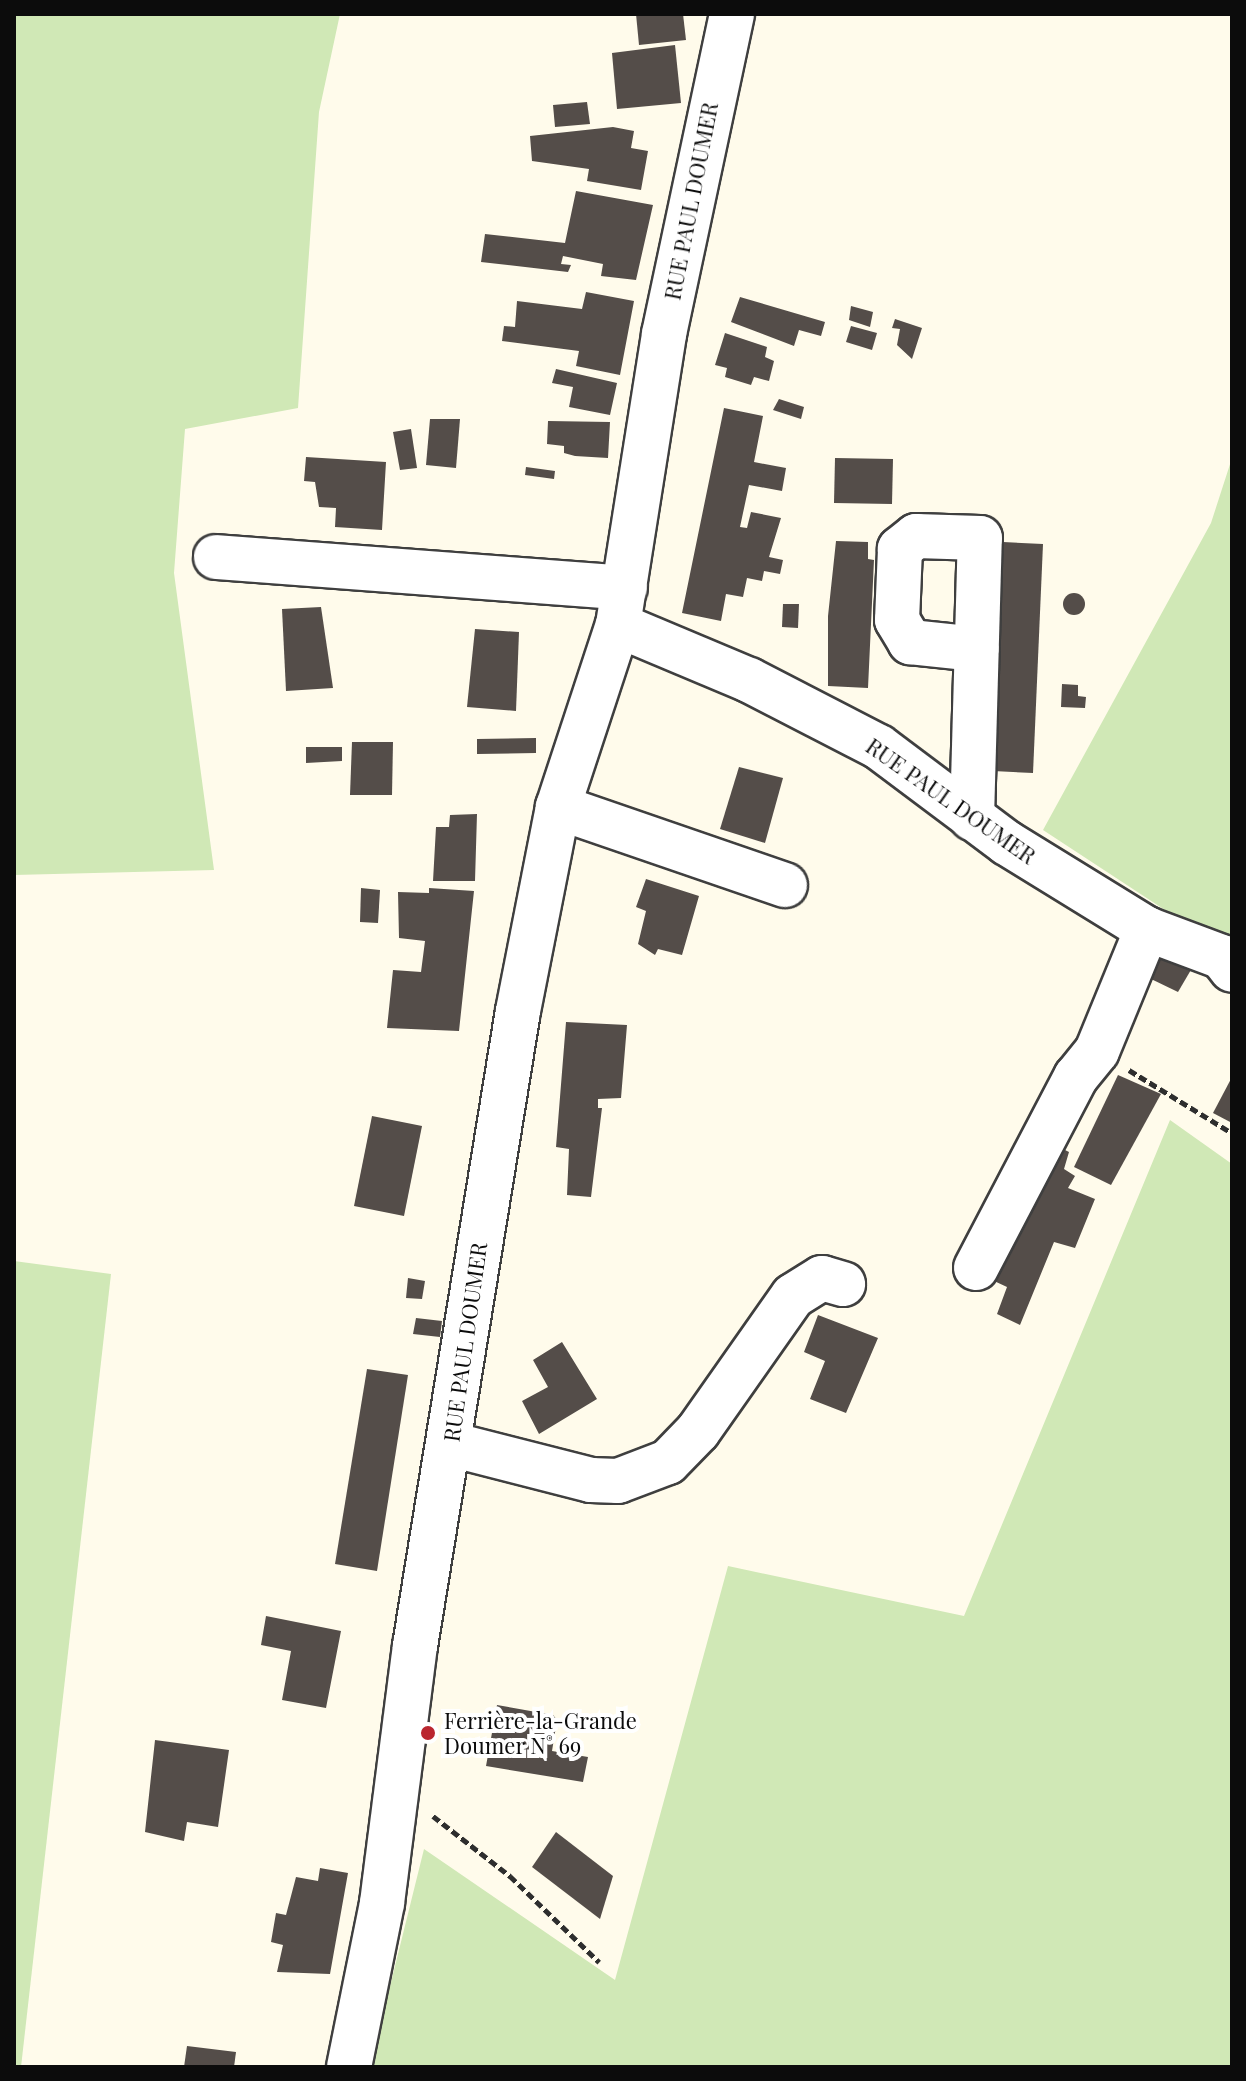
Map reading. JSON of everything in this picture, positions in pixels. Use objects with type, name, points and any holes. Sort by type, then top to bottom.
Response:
[{"type":"street","name":"RUE PAUL DOUMER","points":[[349,2067],[398,1788],[415,1646],[450,1444],[487,1184],[558,807],[622,607],[664,334],[732,14]]},
{"type":"street","points":[[216,557],[622,607]]},
{"type":"street","name":"RUE PAUL DOUMER","points":[[622,607],[749,680],[879,747],[972,818],[1147,929],[1222,957],[1232,970]]},
{"type":"street","points":[[972,818],[977,649]]},
{"type":"street","points":[[558,807],[785,885]]},
{"type":"street","points":[[976,1268],[1076,1077],[1097,1051],[1147,929]]},
{"type":"street","points":[[450,1444],[591,1480],[618,1481],[668,1462],[698,1431],[793,1296],[822,1278],[843,1284]]},
{"type":"path","points":[[1097,1051],[1232,1133]]},
{"type":"path","points":[[398,1788],[510,1876],[599,1962]]},
{"type":"green space","points":[[14,14],[340,14],[319,112],[298,408],[185,429],[174,573],[214,870],[14,875]]},
{"type":"green space","points":[[1232,458],[1232,954],[1043,830],[1211,523]]},
{"type":"green space","points":[[1170,1120],[1232,1164],[1232,2067],[370,2067],[424,1849],[615,1980],[728,1566],[964,1616]]},
{"type":"green space","points":[[14,1261],[111,1274],[21,2067],[14,2067]]},
{"type":"building","points":[[636,14],[683,14],[686,40],[639,45]]},
{"type":"building","points":[[675,45],[681,103],[617,109],[612,53]]},
{"type":"building","points":[[587,102],[590,124],[555,127],[553,105]]},
{"type":"building","points":[[613,127],[634,131],[631,148],[648,151],[641,190],[587,181],[589,169],[532,161],[530,136]]},
{"type":"building","points":[[576,191],[653,205],[636,280],[601,276],[603,264],[563,256],[561,264],[571,265],[568,272],[481,262],[485,234],[565,243]]},
{"type":"building","points":[[586,292],[634,301],[620,375],[576,366],[579,351],[502,341],[504,326],[515,327],[517,301],[582,309]]},
{"type":"building","points":[[740,297],[825,322],[821,336],[799,330],[794,346],[731,322]]},
{"type":"building","points":[[851,306],[873,312],[870,327],[849,320]]},
{"type":"building","points":[[895,319],[922,328],[912,359],[897,345],[900,329],[892,328]]},
{"type":"building","points":[[851,326],[877,333],[872,350],[846,342]]},
{"type":"building","points":[[725,333],[767,347],[765,357],[774,361],[769,381],[754,377],[751,385],[725,377],[727,368],[715,365]]},
{"type":"building","points":[[556,369],[617,383],[610,415],[569,407],[573,387],[552,383]]},
{"type":"building","points":[[779,399],[804,407],[801,419],[773,410]]},
{"type":"building","points":[[724,408],[763,416],[754,462],[786,468],[782,491],[749,485],[740,527],[747,528],[751,512],[781,518],[769,557],[783,560],[780,574],[764,571],[762,581],[747,578],[743,597],[726,594],[721,621],[682,613]]},
{"type":"building","points":[[430,419],[460,419],[456,468],[426,465]]},
{"type":"building","points":[[548,421],[610,422],[608,458],[575,456],[564,453],[564,446],[547,444]]},
{"type":"building","points":[[411,429],[417,468],[400,470],[393,432]]},
{"type":"building","points":[[306,457],[386,462],[382,530],[335,527],[336,508],[319,507],[315,482],[304,481]]},
{"type":"building","points":[[835,458],[893,459],[892,504],[834,503]]},
{"type":"building","points":[[526,467],[555,471],[554,479],[525,475]]},
{"type":"building","points":[[836,541],[868,542],[868,559],[874,560],[868,688],[828,686],[828,616]]},
{"type":"building","points":[[1003,542],[1043,544],[1033,773],[993,771]]},
{"type":"building","points":[[1074,593],[1082,596],[1085,604],[1082,612],[1074,615],[1066,612],[1063,604],[1066,596]]},
{"type":"building","points":[[783,604],[799,604],[798,628],[782,627]]},
{"type":"building","points":[[321,607],[333,688],[286,691],[282,609]]},
{"type":"building","points":[[475,629],[519,632],[516,711],[467,707]]},
{"type":"building","points":[[1062,684],[1078,685],[1078,696],[1086,697],[1085,708],[1061,707]]},
{"type":"building","points":[[536,738],[536,753],[477,754],[477,739]]},
{"type":"building","points":[[352,742],[393,742],[392,795],[350,795]]},
{"type":"building","points":[[306,747],[342,747],[342,761],[306,763]]},
{"type":"building","points":[[739,767],[783,778],[765,843],[720,829]]},
{"type":"building","points":[[477,814],[475,881],[433,881],[436,827],[449,827],[450,815]]},
{"type":"building","points":[[646,879],[699,896],[682,955],[658,949],[655,955],[638,944],[646,911],[636,907]]},
{"type":"building","points":[[361,888],[380,890],[378,923],[360,922]]},
{"type":"building","points":[[429,888],[474,891],[459,1031],[387,1028],[393,970],[421,972],[425,941],[399,938],[398,892],[429,893]]},
{"type":"building","points":[[1166,947],[1195,963],[1178,992],[1149,978]]},
{"type":"building","points":[[566,1022],[627,1025],[621,1098],[598,1099],[598,1108],[602,1108],[591,1197],[567,1195],[569,1149],[556,1147]]},
{"type":"building","points":[[1118,1075],[1161,1094],[1111,1185],[1074,1167]]},
{"type":"building","points":[[1232,1077],[1232,1123],[1213,1113]]},
{"type":"building","points":[[372,1116],[422,1126],[404,1216],[354,1206]]},
{"type":"building","points":[[1049,1142],[1069,1152],[1064,1169],[1075,1176],[1068,1188],[1095,1199],[1075,1248],[1054,1242],[1020,1325],[997,1314],[1007,1287],[992,1280]]},
{"type":"building","points":[[408,1278],[425,1281],[422,1299],[406,1298]]},
{"type":"building","points":[[818,1315],[878,1338],[846,1413],[810,1399],[825,1361],[804,1352]]},
{"type":"building","points":[[416,1318],[442,1321],[440,1337],[413,1334]]},
{"type":"building","points":[[562,1342],[597,1399],[539,1434],[522,1401],[548,1387],[533,1360]]},
{"type":"building","points":[[367,1369],[408,1375],[377,1571],[335,1564]]},
{"type":"building","points":[[266,1616],[341,1631],[326,1708],[282,1700],[291,1651],[261,1645]]},
{"type":"building","points":[[497,1705],[553,1715],[557,1720],[552,1751],[588,1757],[583,1782],[486,1766]]},
{"type":"building","points":[[155,1740],[229,1750],[218,1827],[187,1822],[184,1841],[145,1832]]},
{"type":"building","points":[[556,1832],[613,1876],[600,1919],[532,1867]]},
{"type":"building","points":[[320,1868],[348,1873],[330,1974],[277,1972],[283,1945],[271,1942],[276,1913],[286,1915],[296,1877],[318,1881]]},
{"type":"building","points":[[187,2046],[236,2052],[234,2067],[184,2067]]},
{"type":"place","name":"Ferrière-la-Grande Doumer N° 69","points":[[428,1733]]}]
